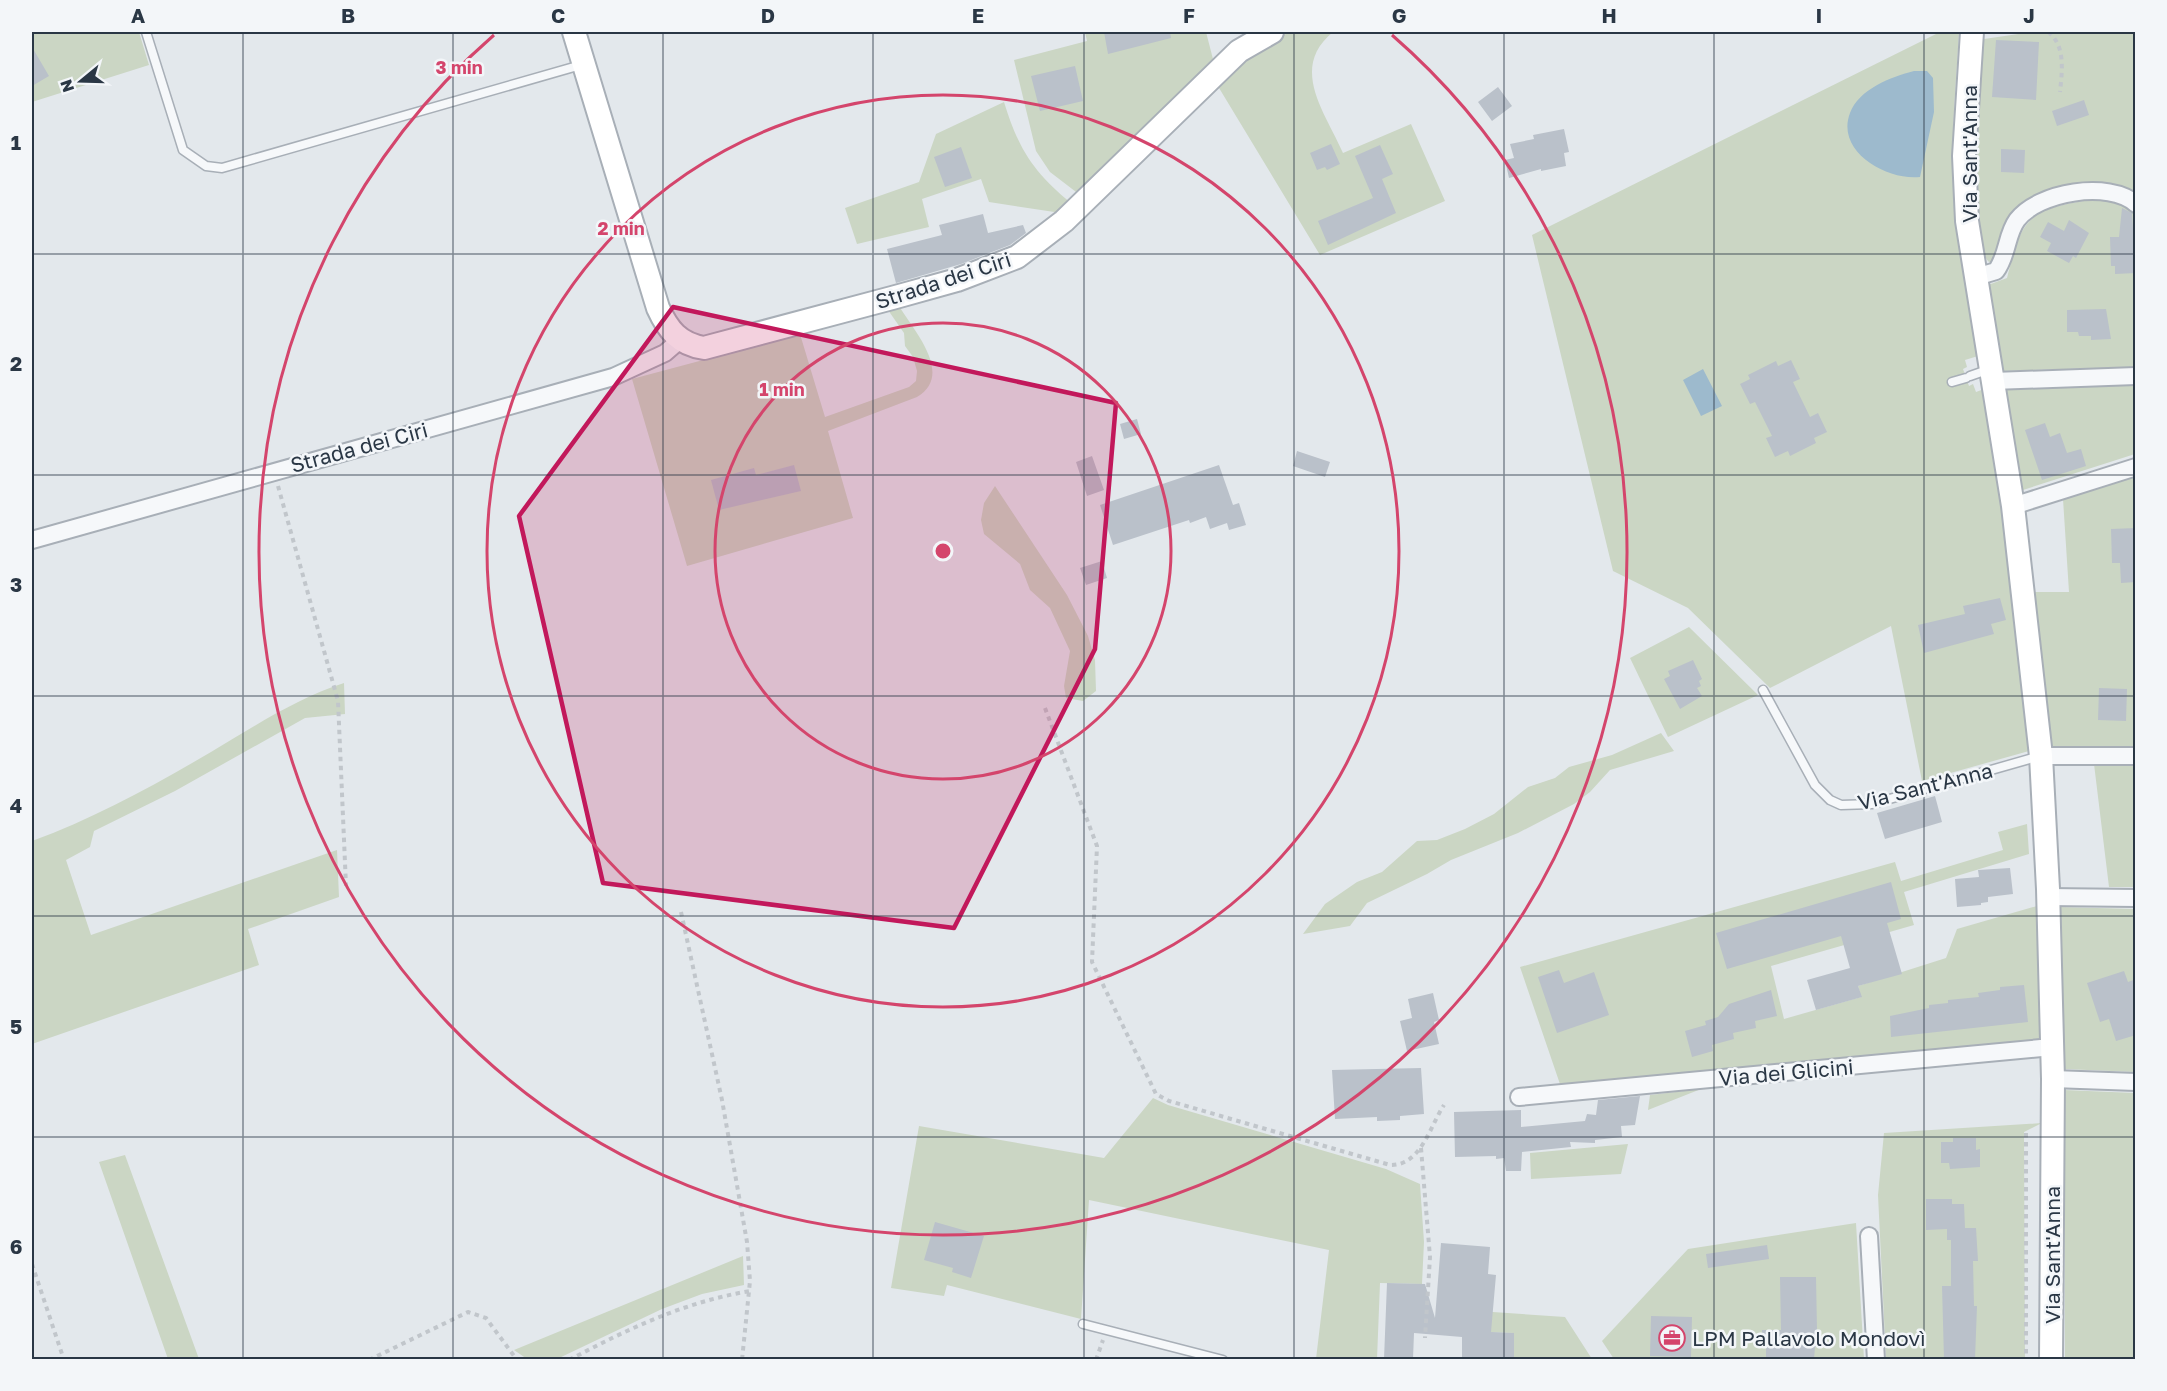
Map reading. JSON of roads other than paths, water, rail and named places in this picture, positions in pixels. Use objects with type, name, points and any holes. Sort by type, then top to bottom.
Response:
[{"type":"street","points":[[574,32],[658,308],[667,326],[680,340]]},
{"type":"street","name":"Strada dei Ciri","points":[[32,540],[613,377],[665,353],[680,340],[695,346],[713,347],[946,283],[1017,257],[1064,221],[1239,51],[1272,32]]},
{"type":"street","name":"Via Sant'Anna","points":[[1972,32],[1964,184],[1976,277],[1980,376],[2013,506],[2041,756],[2049,897],[2053,1079],[2051,1359]]},
{"type":"street","name":"Via Sant'Anna","points":[[1976,277],[1996,271],[2005,255],[2012,228],[2032,207],[2061,197],[2100,190],[2121,194],[2136,204]]},
{"type":"street","points":[[1980,376],[2136,376]]},
{"type":"street","points":[[2013,506],[2136,467]]},
{"type":"street","name":"Via Sant'Anna","points":[[2041,756],[2136,756]]},
{"type":"street","points":[[2049,897],[2136,898]]},
{"type":"street","name":"Via dei Glicini","points":[[1519,1097],[2052,1047]]},
{"type":"street","points":[[2053,1079],[2136,1082]]},
{"type":"street","points":[[1869,1236],[1876,1359]]},
{"type":"lane","points":[[146,32],[183,150],[206,166],[222,168],[584,64]]},
{"type":"lane","points":[[1952,382],[1980,376]]},
{"type":"lane","name":"Via Sant'Anna","points":[[1763,690],[1815,785],[1830,800],[1841,805],[1872,804],[2041,756]]},
{"type":"lane","points":[[1083,1324],[1223,1359]]},
{"type":"water","points":[[1914,71],[1927,71],[1933,78],[1934,112],[1920,177],[1907,177],[1880,169],[1867,161],[1850,140],[1847,127],[1854,105],[1868,91],[1886,81]]},
{"type":"water","points":[[1703,369],[1722,406],[1701,416],[1683,380]]},
{"type":"place","name":"LPM Pallavolo Mondovì","points":[[1672,1338]]}]
